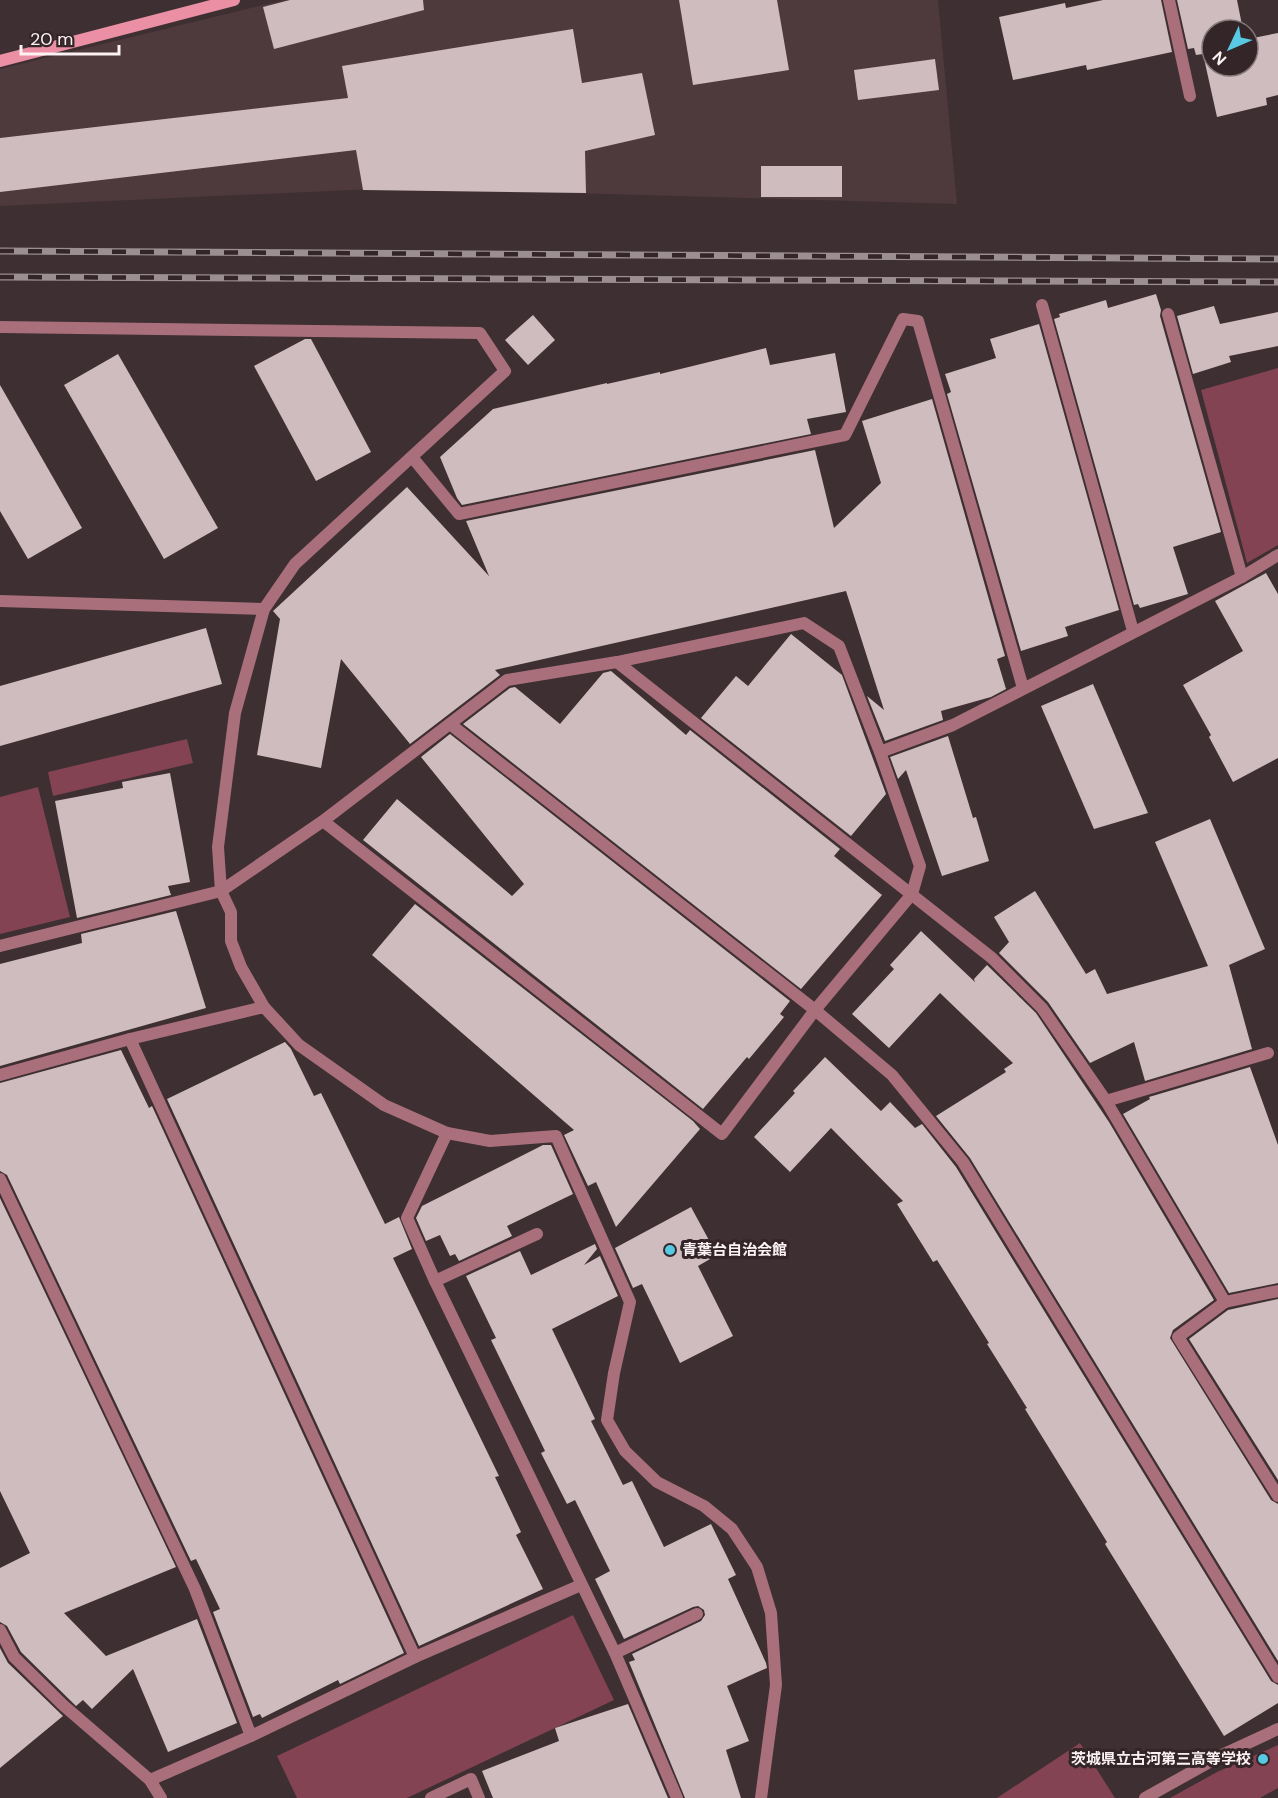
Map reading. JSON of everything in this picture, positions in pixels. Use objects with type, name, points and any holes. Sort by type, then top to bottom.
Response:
[{"type":"main road","points":[[0,61],[234,0]]},
{"type":"street","points":[[1169,0],[1190,96]]},
{"type":"street","points":[[1042,305],[1133,631]]},
{"type":"street","points":[[1168,314],[1242,577]]},
{"type":"street","points":[[412,457],[459,514],[845,435],[903,319],[918,321],[1023,688]]},
{"type":"street","points":[[0,327],[480,333],[505,371],[295,564],[264,609],[236,713],[218,847],[221,891],[231,912],[231,941],[241,968],[264,1007],[299,1045],[384,1105],[447,1133],[490,1141],[556,1136],[630,1302],[614,1373],[607,1420],[625,1450],[657,1482],[704,1506],[732,1529],[757,1567],[771,1613],[776,1684],[761,1798]]},
{"type":"street","points":[[880,752],[953,725],[1242,577],[1278,555]]},
{"type":"street","points":[[0,601],[264,609]]},
{"type":"street","points":[[0,946],[221,891],[323,821],[507,680],[617,662],[804,622],[838,646],[880,752],[920,866],[912,894],[815,1010],[722,1134],[323,821]]},
{"type":"street","points":[[617,662],[992,958],[1042,1008],[1106,1101],[1225,1302]]},
{"type":"street","points":[[450,724],[815,1010],[892,1075],[963,1162],[1278,1677]]},
{"type":"street","points":[[0,1075],[130,1039],[264,1007]]},
{"type":"street","points":[[130,1039],[415,1657]]},
{"type":"street","points":[[1106,1101],[1268,1053]]},
{"type":"street","points":[[447,1133],[407,1218],[435,1281],[615,1653],[677,1798]]},
{"type":"street","points":[[0,1179],[195,1589],[251,1736]]},
{"type":"street","points":[[435,1281],[537,1234]]},
{"type":"street","points":[[1278,1291],[1225,1302],[1178,1337],[1278,1496]]},
{"type":"street","points":[[150,1780],[251,1736],[415,1657],[581,1585]]},
{"type":"street","points":[[615,1653],[697,1614]]},
{"type":"street","points":[[0,1630],[14,1657],[63,1705],[150,1780],[161,1798]]},
{"type":"street","points":[[1145,1798],[1222,1755],[1278,1729]]},
{"type":"street","points":[[431,1798],[471,1779],[479,1798]]},
{"type":"shaded area","points":[[284,0],[938,0],[957,204],[396,188],[0,206],[0,69]]},
{"type":"shaded area","points":[[1278,368],[1278,545],[1247,563],[1201,390]]},
{"type":"shaded area","points":[[187,739],[193,763],[53,796],[48,772]]},
{"type":"shaded area","points":[[38,787],[70,917],[0,934],[0,797]]},
{"type":"shaded area","points":[[573,1615],[614,1700],[407,1798],[297,1798],[277,1756]]},
{"type":"shaded area","points":[[1080,1743],[1115,1798],[997,1798]]},
{"type":"shaded area","name":"茨城県立古河第三高等学校","points":[[1278,1745],[1278,1788],[1260,1798],[1170,1798],[1217,1772]]},
{"type":"building","points":[[290,0],[423,0],[424,10],[274,49],[263,7]]},
{"type":"building","points":[[679,0],[777,0],[789,70],[693,85]]},
{"type":"building","points":[[1103,0],[1161,0],[1172,52],[1087,70],[1086,65],[1013,80],[999,17],[1065,3],[1066,8]]},
{"type":"building","points":[[1177,0],[1237,0],[1241,18],[1200,18],[1200,54],[1196,55],[1194,48],[1188,49]]},
{"type":"building","points":[[573,29],[582,83],[642,73],[655,135],[585,151],[586,193],[363,190],[356,150],[0,192],[0,138],[348,98],[342,66]]},
{"type":"building","points":[[1278,33],[1278,95],[1266,98],[1267,105],[1217,117],[1208,78],[1260,78],[1260,37]]},
{"type":"building","points":[[935,59],[939,90],[858,100],[854,70]]},
{"type":"building","points":[[761,166],[842,166],[842,197],[761,197]]},
{"type":"building","points":[[1156,294],[1161,310],[1160,316],[1221,532],[1173,547],[1188,594],[1140,608],[1138,604],[1134,605],[1054,319],[1060,317],[1059,314],[1106,300],[1108,308]]},
{"type":"building","points":[[1214,306],[1220,324],[1278,312],[1278,346],[1229,356],[1231,362],[1193,374],[1177,316]]},
{"type":"building","points":[[533,315],[555,340],[528,365],[505,340]]},
{"type":"building","points":[[1039,324],[1119,610],[1065,627],[1068,636],[1021,651],[947,394],[951,392],[945,374],[996,358],[990,339]]},
{"type":"building","points":[[305,339],[311,339],[371,452],[316,481],[254,366]]},
{"type":"building","points":[[766,348],[770,365],[835,353],[846,412],[807,419],[811,434],[462,505],[440,457],[493,409],[607,383],[660,372],[660,374]]},
{"type":"building","points":[[118,354],[218,528],[164,559],[64,385]]},
{"type":"building","points":[[0,385],[82,528],[28,559],[0,511]]},
{"type":"building","points":[[932,399],[1005,656],[997,659],[1006,689],[991,697],[941,711],[943,720],[885,741],[867,696],[884,710],[846,591],[495,670],[500,675],[410,744],[341,659],[321,768],[257,755],[280,619],[273,611],[407,487],[489,576],[466,521],[815,450],[834,528],[881,483],[862,421]]},
{"type":"building","points":[[1266,573],[1278,594],[1278,758],[1233,782],[1209,737],[1211,735],[1183,685],[1243,651],[1215,601]]},
{"type":"building","points":[[206,628],[222,684],[0,746],[0,686]]},
{"type":"building","points":[[791,634],[842,675],[886,794],[851,836],[701,718],[736,676],[748,686]]},
{"type":"building","points":[[611,671],[686,735],[690,730],[840,849],[834,856],[882,895],[801,989],[463,724],[510,688],[515,687],[560,724],[603,673]]},
{"type":"building","points":[[1093,684],[1148,813],[1094,829],[1041,706]]},
{"type":"building","points":[[450,734],[790,1001],[780,1014],[784,1017],[703,1109],[363,840],[397,799],[512,896],[524,884],[421,757]]},
{"type":"building","points":[[948,736],[973,818],[976,817],[989,861],[942,876],[906,770],[898,779],[890,757]]},
{"type":"building","points":[[170,773],[190,882],[168,886],[171,895],[77,918],[55,801],[123,788],[122,782]]},
{"type":"building","points":[[1210,819],[1265,949],[1229,965],[1252,1049],[1145,1081],[1134,1042],[1090,1063],[1048,1002],[999,953],[1009,942],[994,917],[1035,891],[1086,974],[1095,969],[1107,994],[1208,966],[1155,842]]},
{"type":"building","points":[[415,904],[693,1121],[700,1129],[616,1227],[596,1182],[588,1186],[564,1135],[574,1130],[372,955]]},
{"type":"building","points":[[176,911],[206,1008],[0,1066],[0,964],[82,943],[81,934]]},
{"type":"building","points":[[921,931],[975,982],[974,979],[987,965],[1036,1013],[1109,1122],[1214,1300],[1173,1330],[1170,1338],[1271,1500],[1278,1504],[1278,1661],[970,1158],[936,1116],[1006,1072],[1004,1069],[1013,1063],[940,993],[889,1048],[852,1014],[894,969],[890,965]]},
{"type":"building","points":[[285,1042],[291,1049],[314,1096],[321,1093],[385,1224],[399,1217],[412,1249],[393,1258],[499,1476],[495,1477],[521,1532],[516,1535],[543,1589],[419,1646],[167,1099]]},
{"type":"building","points":[[121,1050],[149,1108],[152,1106],[404,1653],[340,1684],[338,1680],[262,1718],[260,1714],[253,1717],[213,1612],[220,1609],[196,1559],[191,1561],[7,1175],[0,1171],[0,1083]]},
{"type":"building","points":[[825,1057],[881,1111],[890,1102],[915,1128],[922,1124],[956,1167],[1271,1681],[1278,1685],[1278,1703],[1224,1736],[1105,1544],[1107,1542],[1025,1409],[1027,1408],[987,1344],[989,1343],[937,1260],[933,1262],[897,1204],[903,1201],[831,1128],[790,1172],[754,1137]]},
{"type":"building","points":[[1250,1067],[1278,1145],[1278,1283],[1229,1293],[1123,1114],[1150,1099],[1149,1097]]},
{"type":"building","points":[[543,1145],[551,1145],[573,1194],[507,1226],[512,1236],[459,1261],[455,1254],[450,1256],[440,1235],[426,1241],[416,1218],[422,1206]]},
{"type":"building","points":[[0,1198],[176,1567],[64,1613],[106,1656],[197,1619],[237,1723],[168,1752],[133,1669],[92,1709],[83,1700],[76,1706],[21,1652],[7,1626],[0,1622],[0,1568],[30,1553],[0,1491]]},
{"type":"building","points":[[691,1207],[717,1255],[698,1266],[733,1336],[680,1363],[642,1284],[633,1288],[615,1248]]},
{"type":"building","points":[[595,1244],[597,1249],[584,1265],[600,1256],[618,1296],[552,1329],[595,1419],[591,1421],[623,1485],[632,1481],[664,1547],[711,1524],[736,1575],[728,1579],[767,1668],[727,1686],[749,1741],[726,1750],[741,1798],[685,1798],[629,1662],[635,1660],[632,1654],[701,1621],[705,1615],[704,1610],[698,1606],[693,1607],[624,1639],[595,1579],[610,1571],[575,1500],[567,1504],[541,1453],[545,1451],[491,1340],[496,1338],[466,1276],[520,1251],[531,1275]]},
{"type":"building","points":[[1278,1299],[1278,1480],[1189,1339],[1228,1310]]},
{"type":"building","points":[[0,1648],[8,1663],[63,1716],[0,1768]]},
{"type":"building","points":[[628,1704],[668,1798],[493,1798],[482,1771],[559,1741],[555,1728]]},
{"type":"railway","points":[[0,251],[1278,259]]},
{"type":"railway","points":[[0,277],[1278,282]]},
{"type":"place","name":"青葉台自治会館","points":[[670,1250]]},
{"type":"place","name":"茨城県立古河第三高等学校","points":[[1263,1759]]}]
